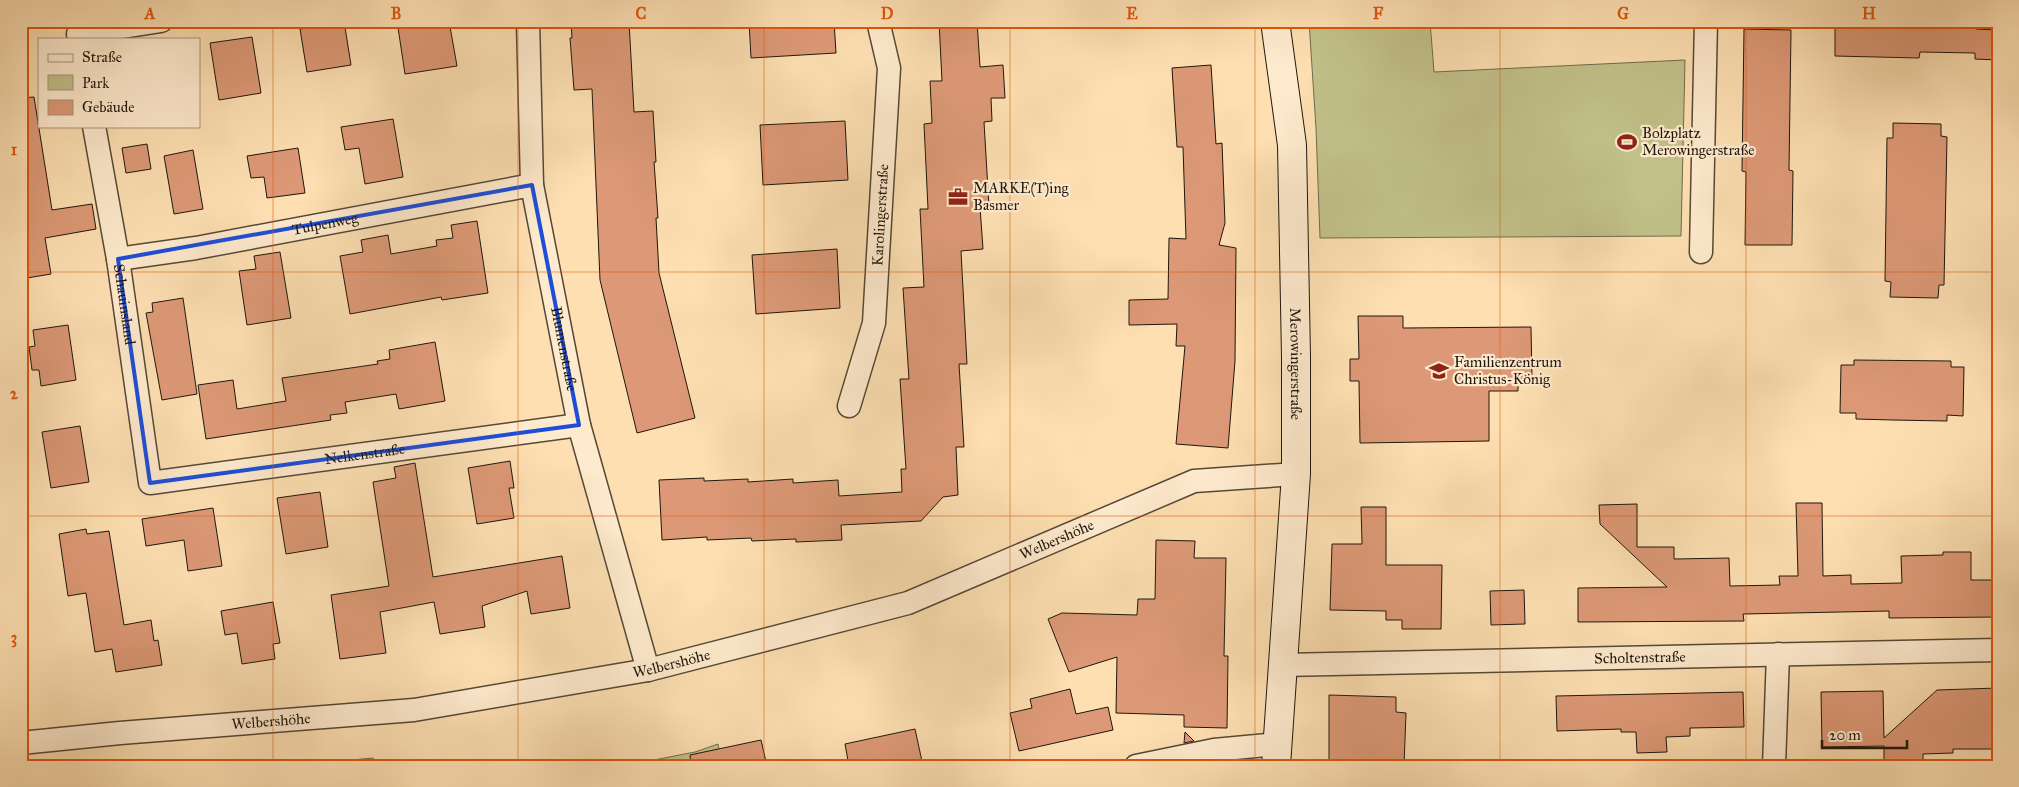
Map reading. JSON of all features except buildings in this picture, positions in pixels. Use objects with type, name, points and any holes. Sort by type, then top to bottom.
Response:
[{"type":"street","points":[[79,31],[161,21]]},
{"type":"street","name":"Blumenstraße","points":[[528,21],[532,184],[579,425],[648,670]]},
{"type":"street","name":"Karolingerstraße","points":[[849,406],[874,324],[889,68],[878,21]]},
{"type":"street","name":"Merowingerstraße","points":[[1275,21],[1292,145],[1296,357],[1296,474],[1276,755]]},
{"type":"street","points":[[1702,252],[1706,21]]},
{"type":"street","name":"Schauinsland","points":[[94,128],[118,259],[150,483]]},
{"type":"street","name":"Tulpenweg","points":[[118,259],[196,248],[532,184]]},
{"type":"street","name":"Nelkenstraße","points":[[150,483],[579,425]]},
{"type":"street","name":"Welbershöhe","points":[[21,743],[120,733],[414,710],[648,670],[908,602],[1194,481],[1296,474]]},
{"type":"street","name":"Scholtenstraße","points":[[1282,665],[1998,650]]},
{"type":"street","points":[[1774,766],[1778,654]]},
{"type":"street","points":[[1136,766],[1214,750],[1276,755]]},
{"type":"highlighted area","points":[[532,185],[579,425],[150,483],[118,259]]},
{"type":"green space","points":[[1309,21],[1430,21],[1434,72],[1685,60],[1681,236],[1320,238],[1316,128]]},
{"type":"green space","points":[[718,744],[722,766],[623,766],[695,752]]},
{"type":"green space","points":[[373,758],[380,766],[287,766]]},
{"type":"place","name":"Bolzplatz Merowingerstraße","points":[[1627,142]]},
{"type":"place","name":"MARKE(T)ing Basmer","points":[[958,197]]},
{"type":"place","name":"Familienzentrum Christus-König","points":[[1439,371]]}]
